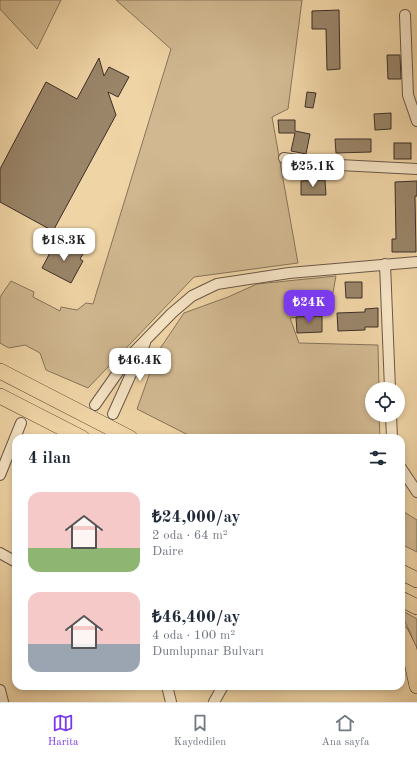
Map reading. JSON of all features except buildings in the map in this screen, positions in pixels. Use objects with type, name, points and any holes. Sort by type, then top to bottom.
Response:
[{"type":"highway","points":[[0,371],[122,434]]},
{"type":"highway","points":[[0,396],[74,434]]},
{"type":"highway","points":[[405,566],[417,568]]},
{"type":"highway","points":[[405,574],[417,580]]},
{"type":"highway","points":[[405,601],[417,607]]},
{"type":"highway","points":[[405,641],[409,649],[417,686]]},
{"type":"street","points":[[405,15],[408,95],[417,121]]},
{"type":"street","points":[[284,158],[320,164],[417,169]]},
{"type":"street","points":[[95,405],[128,358],[172,313],[192,296],[217,284],[289,273],[417,262]]},
{"type":"street","points":[[385,264],[390,382]]},
{"type":"street","points":[[113,414],[146,341]]},
{"type":"street","points":[[391,422],[392,434]]},
{"type":"street","points":[[16,434],[20,423]]},
{"type":"street","points":[[0,475],[12,444]]},
{"type":"street","points":[[405,474],[417,492]]},
{"type":"street","points":[[0,554],[12,560]]},
{"type":"street","points":[[0,690],[3,702]]},
{"type":"street","points":[[168,690],[171,702]]},
{"type":"street","points":[[214,702],[221,690]]},
{"type":"shaded area","points":[[0,0],[61,0],[37,49],[0,9]]},
{"type":"shaded area","points":[[116,0],[302,0],[288,109],[272,117],[298,263],[194,277],[88,388],[46,370],[40,353],[25,345],[9,348],[0,343],[0,297],[11,281],[34,292],[33,297],[60,311],[61,307],[77,310],[86,303],[93,304],[171,49]]},
{"type":"shaded area","points":[[336,276],[329,314],[290,318],[299,343],[378,345],[379,382],[365,382],[365,422],[379,422],[380,434],[186,434],[137,409],[157,353],[184,313],[228,297],[257,284]]},
{"type":"shaded area","points":[[405,512],[417,520],[417,552],[405,546]]},
{"type":"shaded area","points":[[405,612],[417,619],[417,656],[411,634],[405,622]]}]
